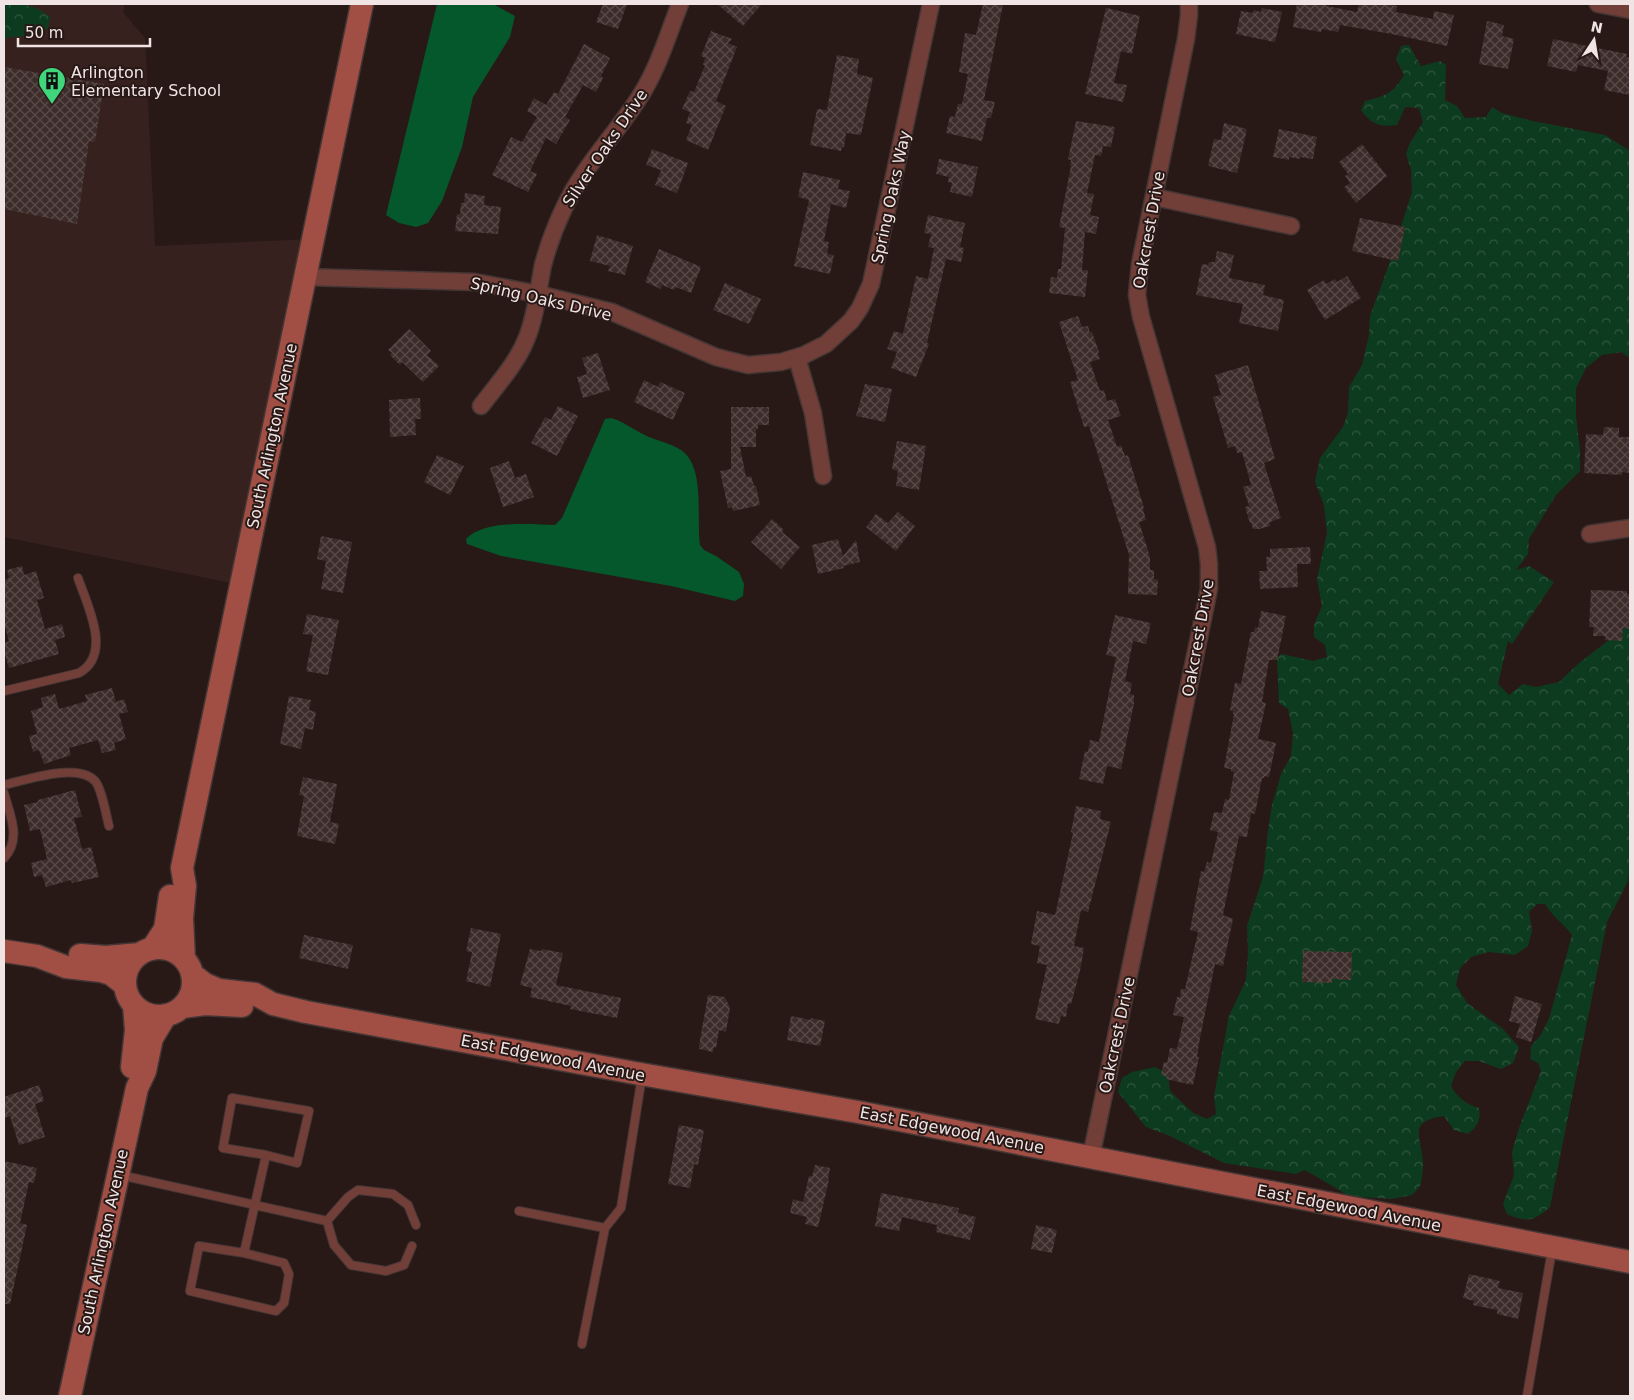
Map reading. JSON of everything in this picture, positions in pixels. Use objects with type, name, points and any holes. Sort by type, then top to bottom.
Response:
[{"type":"main road","name":"South Arlington Avenue","points":[[188,967],[182,918],[185,886],[182,868],[362,4]]},
{"type":"main road","name":"South Arlington Avenue","points":[[146,951],[165,929],[172,883],[182,868]]},
{"type":"main road","points":[[36,956],[67,953],[106,957],[146,951],[170,950],[205,984],[219,990],[255,994],[272,1004]]},
{"type":"main road","points":[[4,951],[36,956],[66,966],[111,974],[149,1014],[205,1004],[253,1008],[272,1004]]},
{"type":"main road","points":[[130,995],[126,976],[128,967],[146,951]]},
{"type":"main road","points":[[174,1011],[192,992],[188,967]]},
{"type":"main road","name":"South Arlington Avenue","points":[[130,995],[136,1030],[136,1050],[132,1069],[137,1088]]},
{"type":"main road","name":"East Edgewood Avenue","points":[[272,1004],[306,1012],[642,1074],[833,1107],[1630,1262]]},
{"type":"main road","name":"South Arlington Avenue","points":[[70,1396],[137,1088],[145,1072],[152,1038],[174,1011]]},
{"type":"street","name":"Silver Oaks Drive","points":[[481,406],[519,354],[530,329],[551,240],[564,208],[581,179],[647,85],[655,70],[680,4]]},
{"type":"street","name":"Spring Oaks Way","points":[[797,358],[826,344],[845,328],[860,308],[871,284],[931,4]]},
{"type":"street","name":"Oakcrest Drive","points":[[1091,1158],[1210,582],[1210,564],[1207,547],[1138,306],[1139,271],[1186,39],[1189,4]]},
{"type":"street","points":[[1608,5],[1630,10]]},
{"type":"street","points":[[1154,197],[1291,226]]},
{"type":"street","name":"Spring Oaks Drive","points":[[305,276],[475,282],[538,294],[612,312],[716,358],[748,365],[781,362],[797,358]]},
{"type":"street","points":[[797,358],[813,413],[823,476]]},
{"type":"street","points":[[1590,534],[1630,528]]},
{"type":"lane","points":[[4,691],[79,673],[93,657],[96,650],[96,632],[78,578]]},
{"type":"lane","points":[[4,785],[65,772],[81,773],[94,780],[109,826]]},
{"type":"lane","points":[[4,793],[14,834],[12,847],[4,858]]},
{"type":"lane","points":[[582,1344],[605,1228],[621,1208],[642,1074]]},
{"type":"lane","points":[[232,1098],[309,1111],[298,1163],[266,1155],[223,1148],[232,1098]]},
{"type":"lane","points":[[244,1253],[266,1155]]},
{"type":"lane","points":[[118,1175],[327,1221]]},
{"type":"lane","points":[[327,1221],[348,1197],[358,1190],[393,1194],[408,1205],[416,1225]]},
{"type":"lane","points":[[519,1211],[605,1228]]},
{"type":"lane","points":[[327,1221],[334,1245],[351,1265],[386,1271],[404,1265],[412,1246]]},
{"type":"lane","points":[[200,1246],[244,1253],[284,1263],[289,1274],[288,1284],[284,1303],[276,1312],[190,1292],[200,1246]]},
{"type":"lane","points":[[1527,1396],[1553,1248]]},
{"type":"shaded area","points":[[4,4],[125,4],[123,12],[145,38],[155,246],[313,239],[241,585],[4,537]]},
{"type":"shaded area","points":[[437,4],[493,4],[515,16],[510,37],[473,97],[462,147],[442,201],[428,223],[416,227],[399,223],[386,215]]},
{"type":"shaded area","points":[[611,418],[649,437],[670,444],[681,450],[689,458],[697,481],[700,545],[704,550],[739,572],[744,584],[743,596],[735,601],[671,586],[501,556],[467,544],[466,539],[474,533],[495,526],[508,524],[555,525],[562,518],[605,419]]},
{"type":"green space","points":[[4,4],[23,5],[39,9],[50,17],[48,28],[34,36],[9,37],[4,40]]},
{"type":"green space","points":[[1409,45],[1421,66],[1440,61],[1446,65],[1445,100],[1457,106],[1465,118],[1486,117],[1492,107],[1502,113],[1533,121],[1605,135],[1630,151],[1630,358],[1621,352],[1602,355],[1586,368],[1576,388],[1580,471],[1556,495],[1529,539],[1528,554],[1516,570],[1529,566],[1554,582],[1512,644],[1508,641],[1498,684],[1509,695],[1523,684],[1536,687],[1559,682],[1579,663],[1630,624],[1630,864],[1628,881],[1607,922],[1550,1207],[1535,1218],[1530,1219],[1520,1219],[1507,1214],[1503,1204],[1514,1175],[1512,1152],[1541,1071],[1538,1063],[1530,1059],[1531,1046],[1540,1036],[1549,1019],[1572,935],[1545,904],[1537,904],[1529,912],[1532,931],[1528,946],[1515,955],[1489,952],[1471,957],[1460,968],[1456,985],[1467,1003],[1503,1029],[1519,1047],[1513,1063],[1501,1069],[1479,1061],[1465,1061],[1456,1072],[1451,1086],[1463,1100],[1479,1108],[1480,1116],[1478,1122],[1468,1134],[1454,1130],[1444,1116],[1432,1118],[1420,1126],[1419,1138],[1423,1163],[1422,1176],[1420,1185],[1412,1195],[1392,1199],[1349,1196],[1305,1170],[1296,1174],[1224,1163],[1170,1136],[1146,1127],[1118,1092],[1122,1078],[1132,1072],[1155,1067],[1168,1074],[1170,1091],[1193,1113],[1207,1119],[1216,1114],[1214,1096],[1229,1016],[1246,980],[1247,926],[1263,877],[1272,805],[1281,774],[1291,756],[1293,733],[1288,709],[1279,703],[1277,658],[1282,654],[1313,661],[1327,657],[1325,645],[1314,637],[1314,625],[1322,606],[1317,579],[1327,533],[1324,505],[1315,482],[1320,458],[1343,427],[1348,412],[1349,387],[1362,365],[1369,335],[1370,316],[1412,192],[1411,169],[1406,154],[1410,143],[1423,122],[1419,108],[1405,107],[1397,125],[1391,126],[1372,122],[1361,110],[1365,101],[1388,93],[1401,81],[1404,75],[1396,59],[1401,46]]},
{"type":"building","points":[[603,4],[627,4],[618,29],[596,22]]},
{"type":"building","points":[[717,4],[762,4],[743,26]]},
{"type":"building","points":[[983,4],[1003,4],[984,100],[995,102],[991,118],[987,118],[982,141],[946,133],[950,116],[955,117],[958,104],[962,104],[968,74],[959,72],[965,33],[976,35]]},
{"type":"building","points":[[1297,4],[1326,4],[1326,6],[1357,12],[1359,4],[1387,4],[1397,6],[1396,12],[1433,19],[1434,11],[1454,15],[1447,46],[1340,25],[1338,32],[1322,29],[1321,32],[1293,27]]},
{"type":"building","points":[[1106,8],[1140,16],[1132,54],[1121,51],[1114,83],[1127,85],[1123,102],[1085,94]]},
{"type":"building","points":[[1262,8],[1282,12],[1275,42],[1236,34],[1241,11],[1253,13],[1254,10],[1261,12]]},
{"type":"building","points":[[1487,21],[1504,25],[1502,36],[1514,39],[1508,69],[1479,64]]},
{"type":"building","points":[[711,31],[732,39],[728,43],[737,47],[716,101],[726,106],[708,150],[686,140],[692,125],[686,123],[690,112],[682,109],[690,91],[694,92],[705,65],[703,65],[705,58],[701,56]]},
{"type":"building","points":[[1553,39],[1627,54],[1626,57],[1630,58],[1630,95],[1604,90],[1608,71],[1578,65],[1576,72],[1547,66]]},
{"type":"building","points":[[584,44],[610,58],[601,76],[603,78],[596,92],[583,85],[565,117],[570,120],[556,144],[546,138],[530,171],[537,174],[528,192],[492,175],[511,137],[522,142],[537,117],[527,111],[534,98],[546,105],[554,92],[558,94]]},
{"type":"building","points":[[837,55],[859,59],[857,74],[873,78],[861,135],[846,133],[844,147],[842,147],[841,151],[810,145],[817,109],[827,110]]},
{"type":"building","points":[[4,67],[104,84],[95,142],[89,141],[77,224],[4,209]]},
{"type":"building","points":[[1076,121],[1115,127],[1111,147],[1103,146],[1101,156],[1095,155],[1087,193],[1094,194],[1090,215],[1099,217],[1096,234],[1085,232],[1082,270],[1088,270],[1085,297],[1049,293],[1051,277],[1057,278],[1058,269],[1061,269],[1065,228],[1059,227],[1071,166],[1071,160],[1068,159]]},
{"type":"building","points":[[1224,123],[1247,129],[1237,173],[1208,166],[1214,139],[1221,140]]},
{"type":"building","points":[[1279,129],[1317,137],[1313,159],[1289,157],[1289,160],[1273,157]]},
{"type":"building","points":[[1362,144],[1387,176],[1356,203],[1344,187],[1350,183],[1345,176],[1348,174],[1339,162]]},
{"type":"building","points":[[652,149],[688,163],[677,193],[655,185],[661,170],[646,165]]},
{"type":"building","points":[[939,159],[978,167],[972,197],[950,192],[952,183],[948,182],[949,177],[936,174]]},
{"type":"building","points":[[803,172],[840,180],[838,189],[850,191],[846,208],[831,204],[824,241],[829,242],[827,254],[834,255],[830,274],[794,266],[809,200],[798,197]]},
{"type":"building","points":[[465,193],[485,196],[484,205],[501,207],[498,234],[455,231],[457,214],[460,214],[461,203],[464,203]]},
{"type":"building","points":[[928,215],[965,223],[960,247],[964,248],[961,262],[946,259],[927,343],[929,344],[916,377],[891,368],[897,352],[887,349],[894,331],[903,334],[916,276],[928,279],[934,248],[928,247],[931,234],[924,233]]},
{"type":"building","points":[[1360,218],[1405,227],[1398,261],[1352,251]]},
{"type":"building","points":[[597,235],[633,246],[625,275],[608,271],[610,266],[590,261]]},
{"type":"building","points":[[659,249],[701,267],[691,293],[676,287],[674,290],[662,285],[661,289],[645,282]]},
{"type":"building","points":[[1217,251],[1234,255],[1229,278],[1265,285],[1263,295],[1284,300],[1278,331],[1239,323],[1243,304],[1196,295],[1202,264],[1208,265],[1209,262],[1215,262]]},
{"type":"building","points":[[1347,276],[1361,298],[1325,320],[1307,290],[1324,280],[1326,284],[1335,279],[1337,282]]},
{"type":"building","points":[[725,283],[761,299],[749,324],[713,310]]},
{"type":"building","points":[[1078,316],[1082,327],[1088,326],[1090,333],[1092,332],[1099,352],[1100,359],[1090,362],[1100,391],[1104,390],[1107,401],[1115,399],[1121,416],[1108,420],[1117,447],[1121,445],[1125,456],[1128,455],[1144,508],[1146,520],[1139,522],[1150,557],[1150,570],[1154,570],[1154,579],[1158,580],[1157,595],[1128,594],[1129,555],[1089,426],[1084,427],[1070,382],[1078,380],[1059,322]]},
{"type":"building","points":[[409,329],[431,351],[427,355],[439,366],[423,382],[402,362],[400,365],[390,355],[392,353],[388,350]]},
{"type":"building","points":[[598,353],[610,390],[583,398],[577,377],[587,374],[582,358]]},
{"type":"building","points":[[1248,365],[1275,459],[1264,463],[1281,518],[1270,522],[1270,526],[1259,529],[1253,529],[1245,507],[1249,506],[1243,487],[1251,485],[1242,452],[1237,453],[1235,446],[1228,448],[1213,397],[1221,395],[1215,375]]},
{"type":"building","points":[[644,380],[658,387],[660,382],[685,393],[673,420],[634,402]]},
{"type":"building","points":[[865,384],[892,389],[885,422],[856,416]]},
{"type":"building","points":[[420,398],[421,419],[415,419],[416,435],[390,437],[389,400]]},
{"type":"building","points":[[558,406],[578,416],[557,456],[531,443],[545,417],[551,420]]},
{"type":"building","points":[[731,407],[769,407],[769,425],[758,425],[756,430],[756,447],[740,447],[746,477],[751,476],[754,486],[756,486],[760,505],[733,511],[732,507],[728,508],[720,471],[731,469]]},
{"type":"building","points":[[1604,427],[1619,428],[1619,437],[1630,437],[1630,473],[1622,472],[1622,475],[1584,473],[1586,434],[1603,435]]},
{"type":"building","points":[[897,441],[926,446],[919,490],[896,486],[898,471],[892,469]]},
{"type":"building","points":[[437,455],[464,466],[450,495],[424,482]]},
{"type":"building","points":[[509,461],[515,478],[526,474],[534,497],[503,507],[490,468]]},
{"type":"building","points":[[898,512],[915,526],[896,551],[866,527],[876,514],[888,523]]},
{"type":"building","points":[[772,519],[784,530],[782,532],[800,547],[781,569],[751,542]]},
{"type":"building","points":[[321,536],[352,542],[343,593],[321,589],[326,561],[317,559]]},
{"type":"building","points":[[838,539],[843,556],[856,540],[860,562],[818,574],[812,545]]},
{"type":"building","points":[[1310,547],[1311,564],[1297,564],[1298,587],[1260,589],[1259,571],[1267,571],[1266,557],[1270,557],[1270,549]]},
{"type":"building","points":[[22,566],[24,575],[36,571],[44,598],[37,600],[45,629],[62,624],[65,637],[55,640],[59,654],[9,668],[4,651],[4,643],[9,641],[4,623],[4,580],[9,578],[7,570]]},
{"type":"building","points":[[1591,590],[1627,591],[1627,594],[1630,594],[1630,629],[1623,628],[1622,641],[1605,640],[1605,636],[1593,636],[1594,627],[1589,627]]},
{"type":"building","points":[[1261,611],[1286,616],[1277,660],[1269,660],[1262,702],[1266,703],[1258,739],[1276,743],[1269,777],[1265,776],[1262,778],[1255,814],[1251,813],[1247,837],[1239,836],[1223,915],[1233,919],[1223,966],[1215,964],[1200,1038],[1197,1057],[1199,1057],[1193,1085],[1166,1079],[1167,1076],[1161,1075],[1164,1062],[1167,1063],[1170,1048],[1177,1049],[1184,1017],[1173,1015],[1177,997],[1180,997],[1181,989],[1185,989],[1198,932],[1190,930],[1201,871],[1204,872],[1207,862],[1211,863],[1218,832],[1210,830],[1214,812],[1222,813],[1225,799],[1229,800],[1234,772],[1231,769],[1224,768],[1234,714],[1230,710],[1235,683],[1241,684],[1251,632],[1254,632],[1255,627],[1258,628]]},
{"type":"building","points":[[307,614],[339,620],[328,675],[306,671],[313,635],[303,634]]},
{"type":"building","points":[[1115,615],[1151,623],[1146,644],[1133,641],[1125,681],[1132,683],[1130,694],[1134,695],[1134,703],[1121,769],[1107,766],[1103,784],[1079,779],[1085,751],[1088,752],[1090,740],[1099,742],[1116,657],[1106,655]]},
{"type":"building","points":[[112,688],[116,702],[124,699],[128,712],[119,714],[126,739],[114,743],[116,750],[102,753],[98,740],[69,748],[71,755],[44,764],[39,750],[33,752],[29,736],[37,734],[31,711],[43,707],[41,698],[55,694],[59,709],[87,701],[85,695]]},
{"type":"building","points":[[289,696],[311,700],[309,710],[316,712],[313,730],[305,728],[301,749],[280,744]]},
{"type":"building","points":[[303,777],[337,784],[330,822],[339,824],[335,844],[297,836],[304,796],[299,795]]},
{"type":"building","points":[[75,790],[82,817],[74,818],[82,849],[91,847],[99,877],[72,883],[71,880],[46,887],[42,875],[34,877],[31,863],[47,859],[40,829],[30,831],[24,805]]},
{"type":"building","points":[[1076,806],[1101,811],[1100,819],[1111,822],[1088,912],[1081,910],[1074,946],[1084,948],[1080,971],[1071,1004],[1068,1004],[1066,1017],[1061,1016],[1059,1024],[1035,1019],[1047,965],[1037,963],[1040,946],[1031,944],[1037,911],[1055,915],[1073,833],[1071,832]]},
{"type":"building","points":[[471,928],[501,934],[490,987],[466,981],[472,952],[466,951]]},
{"type":"building","points":[[304,935],[353,945],[348,969],[299,958]]},
{"type":"building","points":[[530,949],[563,953],[556,985],[621,998],[617,1018],[570,1009],[571,1006],[530,997],[532,988],[520,985]]},
{"type":"building","points":[[1303,951],[1352,952],[1351,980],[1332,979],[1332,983],[1302,982]]},
{"type":"building","points":[[708,995],[725,997],[730,1008],[726,1032],[719,1030],[716,1048],[714,1047],[713,1052],[699,1049]]},
{"type":"building","points":[[1515,996],[1542,1004],[1531,1042],[1516,1037],[1520,1024],[1509,1021]]},
{"type":"building","points":[[791,1016],[825,1021],[820,1046],[787,1040]]},
{"type":"building","points":[[39,1085],[44,1101],[35,1104],[45,1137],[19,1145],[10,1116],[4,1118],[4,1097]]},
{"type":"building","points":[[679,1125],[704,1130],[698,1165],[694,1164],[690,1188],[668,1184]]},
{"type":"building","points":[[4,1161],[37,1168],[34,1183],[29,1182],[20,1223],[27,1225],[10,1304],[4,1304]]},
{"type":"building","points":[[815,1165],[830,1168],[818,1227],[805,1224],[807,1217],[790,1213],[793,1199],[803,1202],[809,1176],[812,1176]]},
{"type":"building","points":[[881,1193],[959,1208],[958,1213],[976,1217],[970,1240],[936,1232],[937,1225],[902,1217],[899,1231],[875,1226]]},
{"type":"building","points":[[1036,1225],[1057,1230],[1052,1253],[1031,1249]]},
{"type":"building","points":[[1469,1274],[1500,1281],[1498,1288],[1523,1293],[1518,1319],[1497,1314],[1497,1310],[1473,1305],[1474,1301],[1463,1298]]},
{"type":"place","name":"Arlington Elementary School","points":[[52,105]]}]
